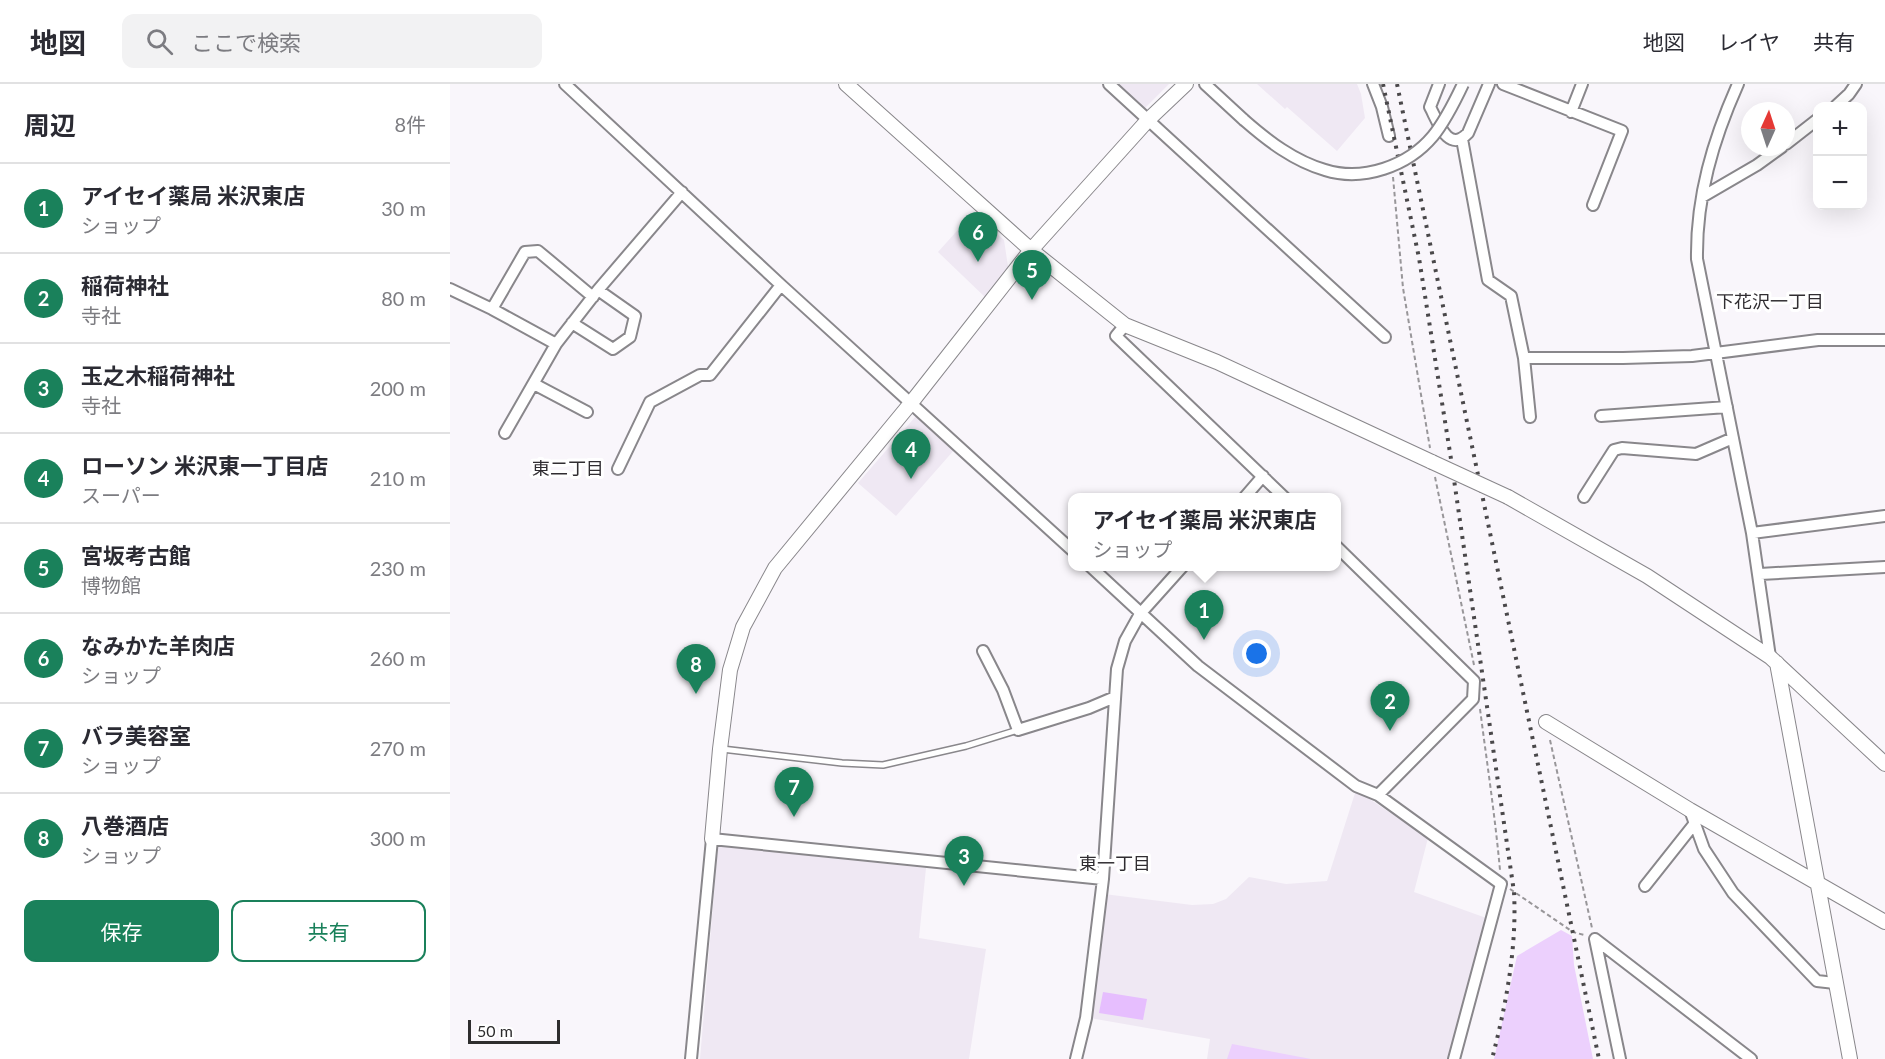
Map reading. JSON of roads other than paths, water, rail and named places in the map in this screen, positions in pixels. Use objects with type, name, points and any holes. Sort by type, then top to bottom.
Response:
[{"type":"street","points":[[565,84],[781,285],[1068,546]]},
{"type":"street","points":[[846,84],[1031,250],[1125,325],[1218,362],[1432,460],[1508,497],[1647,576],[1773,660],[1885,764]]},
{"type":"street","points":[[1109,84],[1385,337]]},
{"type":"street","points":[[691,1059],[720,749],[730,670],[744,627],[759,594],[775,568],[911,403],[1031,250],[1148,120],[1186,84]]},
{"type":"street","points":[[1205,84],[1267,140],[1305,162],[1327,171],[1346,174],[1380,170],[1395,164],[1421,147],[1433,136],[1463,84]]},
{"type":"street","points":[[1373,84],[1382,107],[1389,136]]},
{"type":"street","points":[[1439,84],[1430,107],[1447,137],[1454,140],[1462,139],[1468,133],[1489,84]]},
{"type":"street","points":[[1503,84],[1622,131],[1593,205]]},
{"type":"street","points":[[1570,112],[1582,84]]},
{"type":"street","points":[[1738,84],[1722,121],[1704,182],[1697,233],[1697,259],[1760,574],[1773,660],[1850,1059]]},
{"type":"street","points":[[1840,102],[1856,84]]},
{"type":"street","points":[[1795,137],[1813,123]]},
{"type":"street","points":[[1462,139],[1488,280],[1510,296],[1524,358],[1530,417]]},
{"type":"street","points":[[1702,197],[1770,156]]},
{"type":"street","points":[[505,433],[556,344],[682,192]]},
{"type":"street","points":[[492,309],[525,252],[538,251],[596,294],[635,316],[630,337],[612,349],[572,323]]},
{"type":"street","points":[[618,469],[650,402],[700,375],[710,375],[781,285]]},
{"type":"street","points":[[450,289],[556,344]]},
{"type":"street","points":[[1125,325],[1116,336],[1280,493]]},
{"type":"street","points":[[1524,358],[1692,356],[1818,340],[1885,340]]},
{"type":"street","points":[[534,384],[587,412]]},
{"type":"street","points":[[1601,416],[1727,406]]},
{"type":"street","points":[[1584,498],[1614,450],[1622,448],[1696,454],[1733,438]]},
{"type":"street","points":[[1248,493],[1263,476]]},
{"type":"street","points":[[1752,533],[1885,516]]},
{"type":"street","points":[[1341,551],[1474,681],[1473,699],[1378,795]]},
{"type":"street","points":[[1760,574],[1885,567]]},
{"type":"street","points":[[1094,571],[1198,666],[1249,706],[1356,786],[1378,795],[1501,884],[1454,1059]]},
{"type":"street","points":[[1076,1059],[1086,1018],[1103,879],[1118,669],[1125,641],[1140,614],[1179,571]]},
{"type":"street","points":[[983,651],[1004,690],[1018,730],[1089,708],[1115,697]]},
{"type":"street","points":[[1546,722],[1692,816],[1816,881],[1885,922]]},
{"type":"street","points":[[1645,886],[1692,816]]},
{"type":"street","points":[[1692,816],[1704,849],[1733,893],[1817,981],[1835,983]]},
{"type":"street","points":[[712,839],[1103,879]]},
{"type":"street","points":[[1620,1059],[1595,939],[1745,1057]]},
{"type":"lane","points":[[720,749],[842,763],[883,765],[966,746],[1018,730]]},
{"type":"railway","points":[[1383,84],[1419,258],[1451,459],[1514,892],[1512,955],[1502,1018],[1492,1059]]},
{"type":"railway","points":[[1397,84],[1599,1059]]},
{"type":"place","name":"なみかた羊肉店","points":[[978,262]]},
{"type":"place","name":"宮坂考古館","points":[[1032,300]]},
{"type":"place","name":"ローソン 米沢東一丁目店","points":[[911,479]]},
{"type":"place","name":"アイセイ薬局 米沢東店","points":[[1204,640]]},
{"type":"place","name":"八巻酒店","points":[[696,694]]},
{"type":"place","name":"稲荷神社","points":[[1390,731]]},
{"type":"place","name":"バラ美容室","points":[[794,817]]},
{"type":"place","name":"玉之木稲荷神社","points":[[964,886]]},
{"type":"district","name":"下花沢一丁目","points":[[1770,302]]},
{"type":"district","name":"東二丁目","points":[[568,469]]},
{"type":"district","name":"東一丁目","points":[[1115,864]]}]
